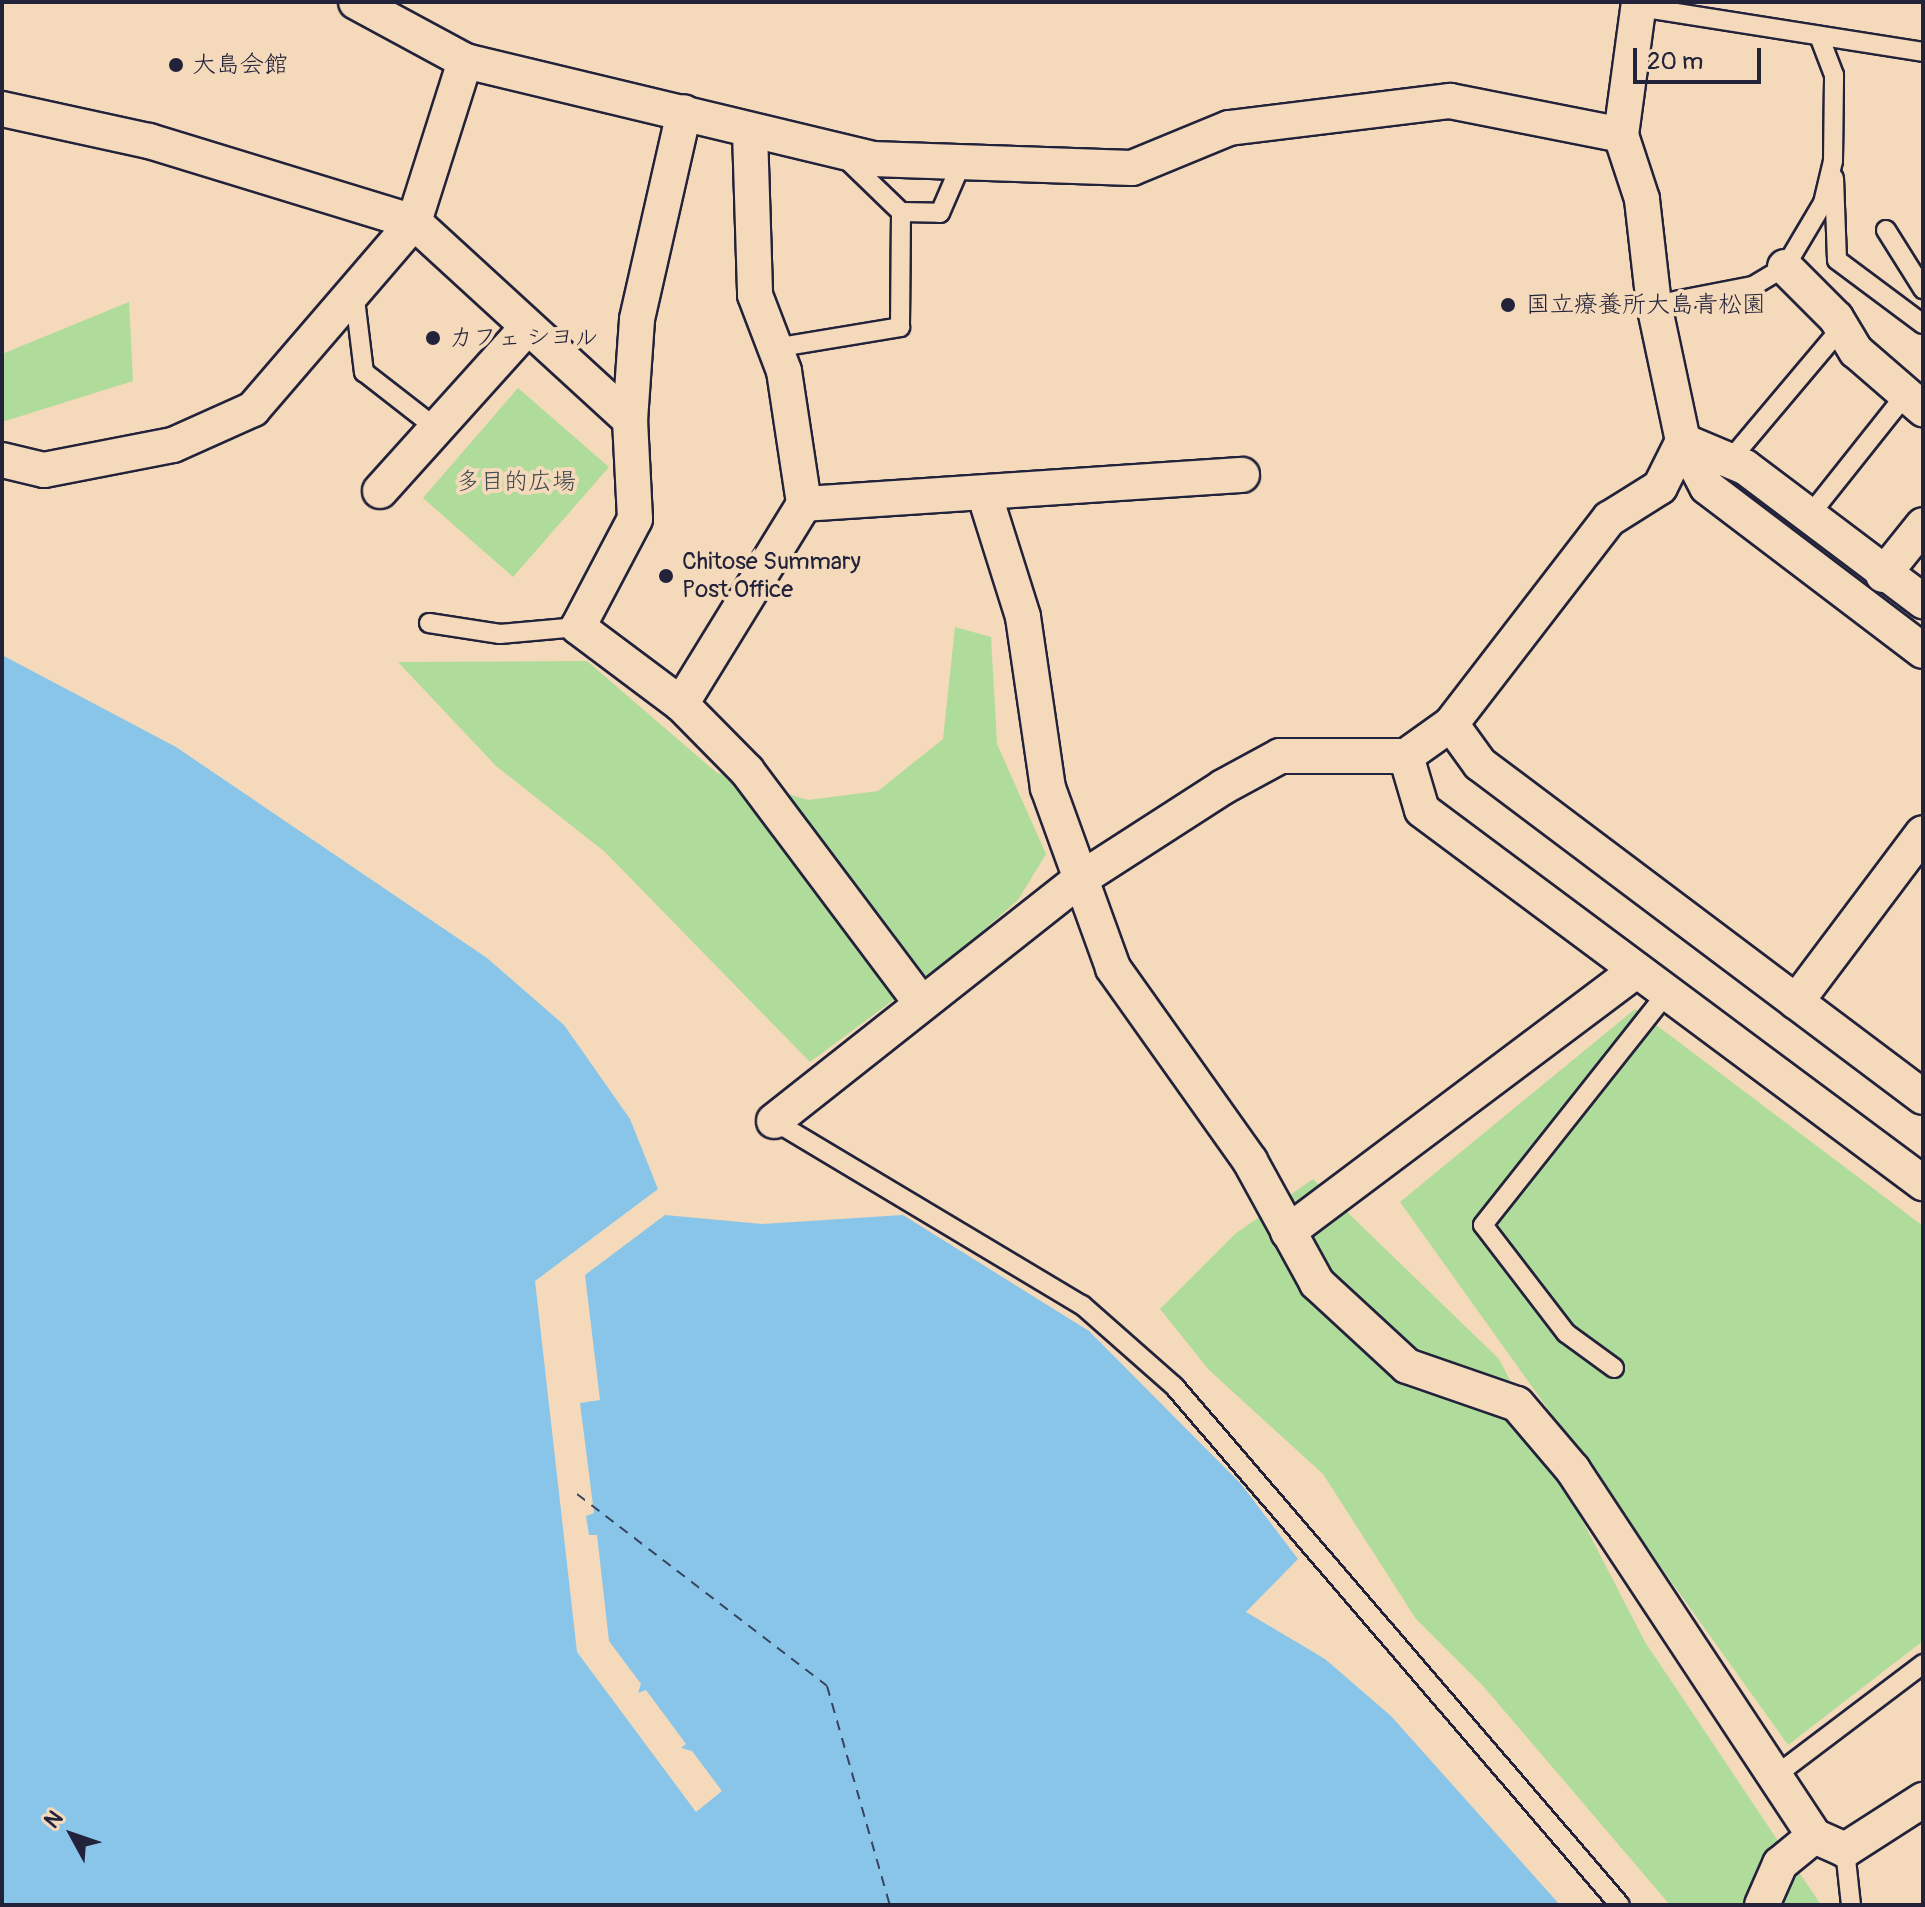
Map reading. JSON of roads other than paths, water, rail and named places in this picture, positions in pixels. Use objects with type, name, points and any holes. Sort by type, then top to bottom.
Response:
[{"type":"street","points":[[356,2],[465,61],[838,151],[962,162],[1132,168],[1229,128],[1450,101],[1621,135]]},
{"type":"street","points":[[1639,4],[1621,135],[1642,199],[1654,305],[1683,441],[1707,487],[1923,651]]},
{"type":"street","points":[[2,460],[44,470],[159,448],[253,409],[414,222],[465,61]]},
{"type":"street","points":[[2,109],[149,141],[414,222],[630,420]]},
{"type":"street","points":[[684,112],[637,319],[630,420],[635,519],[578,627],[681,704],[747,771],[921,1003]]},
{"type":"street","points":[[681,704],[804,504],[775,348],[755,295],[750,132]]},
{"type":"street","points":[[1785,267],[1841,328],[1856,351],[1915,402]]},
{"type":"street","points":[[380,491],[527,328]]},
{"type":"street","points":[[1683,441],[1730,460],[1809,516],[1883,575],[1923,601]]},
{"type":"street","points":[[774,1121],[1082,878],[1280,756],[1406,756],[1451,724],[1609,519],[1660,487],[1683,441]]},
{"type":"street","points":[[804,504],[1242,475]]},
{"type":"street","points":[[984,493],[1023,617],[1048,788],[1113,968],[1250,1161],[1317,1283],[1407,1366],[1517,1404],[1573,1470],[1814,1836],[1845,1850],[1923,1800]]},
{"type":"street","points":[[1883,575],[1923,525]]},
{"type":"street","points":[[1451,724],[1480,764],[1923,1097]]},
{"type":"street","points":[[1406,756],[1422,810],[1923,1183]]},
{"type":"street","points":[[1796,1002],[1923,833]]},
{"type":"street","points":[[1288,1232],[1637,970]]},
{"type":"street","points":[[1762,1905],[1780,1864],[1814,1836]]},
{"type":"lane","points":[[1639,4],[1923,52]]},
{"type":"lane","points":[[1819,36],[1834,75],[1837,260],[1923,324]]},
{"type":"lane","points":[[838,151],[901,212],[940,213],[962,162]]},
{"type":"lane","points":[[1654,305],[1753,286],[1785,267],[1823,203],[1833,161]]},
{"type":"lane","points":[[775,348],[900,327],[901,212]]},
{"type":"lane","points":[[1886,230],[1923,289]]},
{"type":"lane","points":[[354,291],[364,372],[436,428]]},
{"type":"lane","points":[[1730,460],[1841,328]]},
{"type":"lane","points":[[1809,516],[1915,402]]},
{"type":"lane","points":[[429,623],[500,634],[578,627]]},
{"type":"lane","points":[[1614,1368],[1566,1333],[1483,1225],[1668,992]]},
{"type":"lane","points":[[774,1121],[1082,1305],[1174,1386],[1620,1905]]},
{"type":"lane","points":[[1775,1776],[1923,1664]]},
{"type":"lane","points":[[1845,1850],[1851,1905]]},
{"type":"water","points":[[2,655],[176,747],[487,958],[564,1025],[630,1119],[658,1189],[535,1281],[577,1652],[696,1812],[722,1791],[692,1751],[681,1748],[686,1744],[646,1690],[638,1693],[641,1684],[609,1641],[597,1535],[589,1535],[586,1516],[594,1513],[580,1403],[600,1400],[585,1275],[665,1215],[762,1224],[903,1215],[1089,1331],[1241,1484],[1298,1559],[1246,1612],[1325,1659],[1391,1716],[1560,1905],[2,1905]]},
{"type":"place","name":"大島会館","points":[[176,65]]},
{"type":"place","name":"国立療養所大島青松園","points":[[1508,305]]},
{"type":"place","name":"カフェ シヨル","points":[[433,338]]},
{"type":"place","name":"Chitose Summary Post Office","points":[[666,576]]},
{"type":"park label","name":"多目的広場","points":[[516,482]]}]
